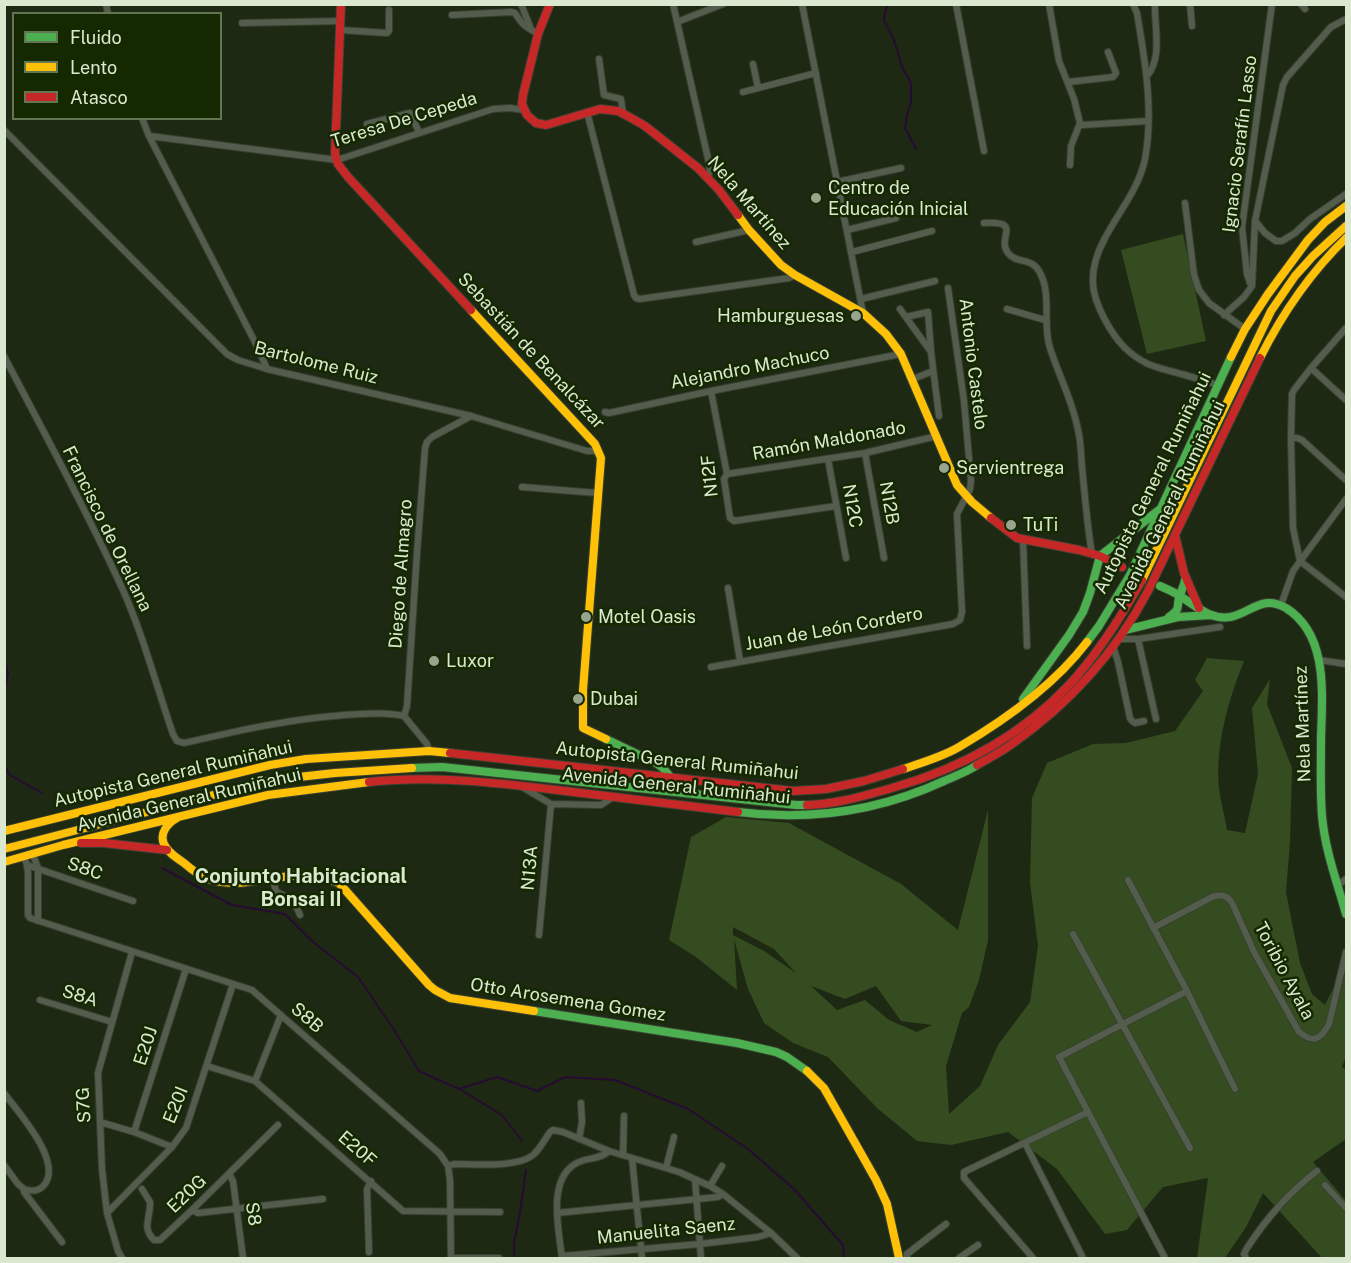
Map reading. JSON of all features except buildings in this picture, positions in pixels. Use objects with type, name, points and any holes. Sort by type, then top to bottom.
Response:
[{"type":"main road","points":[[337,160],[335,154],[341,4]]},
{"type":"main road","points":[[524,110],[522,95],[535,31],[550,4]]},
{"type":"main road","name":"Nela Martínez","points":[[524,110],[527,116],[536,123],[546,125],[587,112],[609,109],[623,113],[645,126],[708,177],[773,257],[795,275],[863,313],[886,334],[901,354],[952,475],[966,496],[1012,536],[1096,555],[1122,567]]},
{"type":"main road","name":"Sebastián de Benalcázar","points":[[337,160],[342,171],[599,451],[601,458],[583,690],[583,728],[656,763],[672,779]]},
{"type":"main road","name":"Autopista General Rumiñahui","points":[[4,831],[270,765],[306,759],[429,751],[793,791],[826,789],[864,781],[904,769],[957,748],[1014,711],[1059,674],[1099,626],[1130,575],[1245,329],[1308,240],[1325,222],[1347,206]]},
{"type":"main road","name":"Autopista General Rumiñahui","points":[[4,849],[271,780],[303,776],[442,767],[796,806],[841,802],[865,796],[925,778],[972,757],[1043,710],[1069,685],[1120,618],[1142,581],[1271,311],[1295,276],[1313,256],[1347,226]]},
{"type":"main road","name":"Avenida General Rumiñahui","points":[[4,862],[28,859],[63,845],[268,795],[387,780],[444,779],[492,782],[760,815],[801,817],[837,813],[898,800],[932,788],[996,756],[1029,732],[1083,684],[1116,642],[1138,608],[1270,339],[1301,289],[1328,255],[1347,238]]},
{"type":"main road","points":[[1014,711],[1083,612],[1092,587],[1096,555],[1162,508]]},
{"type":"main road","points":[[1164,619],[1178,609],[1179,596],[1185,582],[1175,535]]},
{"type":"main road","points":[[1184,575],[1199,608]]},
{"type":"main road","points":[[1160,586],[1211,615]]},
{"type":"main road","points":[[1125,630],[1187,615],[1219,617],[1236,615],[1264,602],[1281,605]]},
{"type":"main road","name":"Nela Martínez","points":[[1281,605],[1304,624],[1311,635],[1319,660],[1322,685],[1322,817],[1326,842],[1347,914]]},
{"type":"main road","points":[[167,850],[163,842],[166,826],[181,817]]},
{"type":"main road","points":[[63,845],[104,843],[167,850]]},
{"type":"main road","name":"Otto Arosemena Gomez","points":[[167,850],[196,873],[214,881],[233,884],[310,874],[326,877],[339,883],[429,985],[441,995],[737,1043],[776,1052],[787,1057],[808,1072],[824,1088],[876,1180],[887,1204],[899,1258]]},
{"type":"street","points":[[521,4],[535,31]]},
{"type":"street","points":[[672,4],[709,163],[708,177]]},
{"type":"street","points":[[677,22],[723,4]]},
{"type":"street","points":[[802,4],[863,313]]},
{"type":"street","points":[[956,4],[984,151]]},
{"type":"street","points":[[1049,4],[1059,61],[1074,99],[1080,123],[1071,146],[1070,165]]},
{"type":"street","points":[[1133,4],[1137,13],[1147,76],[1148,121],[1145,160],[1135,187],[1103,242],[1094,265],[1092,282],[1095,297],[1113,333],[1126,349],[1150,365],[1218,385]]},
{"type":"street","points":[[1147,76],[1153,68],[1155,56],[1157,34],[1155,4]]},
{"type":"street","points":[[1190,4],[1192,26]]},
{"type":"street","name":"Ignacio Serafín Lasso","points":[[1252,286],[1247,274],[1242,227],[1272,4]]},
{"type":"street","points":[[242,23],[341,26],[387,33],[389,32],[389,10]]},
{"type":"street","points":[[452,15],[511,12],[515,13],[522,24],[535,31]]},
{"type":"street","points":[[1224,315],[1244,297],[1252,286],[1255,221],[1283,85],[1287,77],[1331,27],[1347,19]]},
{"type":"street","points":[[1068,82],[1115,76],[1108,52]]},
{"type":"street","points":[[599,59],[604,95],[621,99],[623,113]]},
{"type":"street","points":[[753,63],[758,88]]},
{"type":"street","points":[[743,92],[816,73]]},
{"type":"street","name":"Teresa De Cepeda","points":[[150,136],[337,160],[493,109],[524,110]]},
{"type":"street","points":[[587,112],[636,298],[789,278],[795,275]]},
{"type":"street","points":[[367,124],[410,113],[419,132]]},
{"type":"street","points":[[143,120],[267,369]]},
{"type":"street","points":[[1080,123],[1148,121]]},
{"type":"street","name":"Bartolome Ruiz","points":[[4,130],[227,354],[238,360],[267,369],[471,416],[587,451],[599,451]]},
{"type":"street","points":[[837,182],[901,168]]},
{"type":"street","points":[[1255,221],[1276,241],[1282,241],[1347,194]]},
{"type":"street","points":[[1185,203],[1194,275],[1199,290],[1209,303],[1245,329]]},
{"type":"street","points":[[847,230],[896,218]]},
{"type":"street","points":[[984,223],[1000,222],[1004,225],[1008,254],[1016,259],[1027,261],[1039,271],[1045,291],[1048,341],[1073,410],[1079,436],[1096,555]]},
{"type":"street","points":[[696,242],[749,230]]},
{"type":"street","points":[[852,252],[932,231]]},
{"type":"street","points":[[861,299],[935,281]]},
{"type":"street","name":"Antonio Castelo","points":[[948,288],[965,413],[971,481],[970,489],[957,514],[962,612],[960,620]]},
{"type":"street","points":[[900,309],[931,352]]},
{"type":"street","points":[[1006,309],[1046,320]]},
{"type":"street","points":[[906,317],[928,312],[939,416]]},
{"type":"street","points":[[1347,328],[1294,390],[1291,438],[1293,528],[1300,561],[1347,597]]},
{"type":"street","name":"Alejandro Machuco","points":[[605,412],[901,354]]},
{"type":"street","name":"Francisco de Orellana","points":[[4,356],[122,588],[172,734],[177,741],[184,743],[262,725],[319,717],[379,713],[404,716]]},
{"type":"street","points":[[1311,368],[1347,400]]},
{"type":"street","points":[[913,379],[933,371]]},
{"type":"street","name":"N12F","points":[[711,391],[727,474],[724,479],[730,518],[734,521],[837,506]]},
{"type":"street","name":"Diego de Almagro","points":[[404,716],[407,706],[425,448],[432,437],[471,416]]},
{"type":"street","name":"Ramón Maldonado","points":[[727,474],[865,453],[937,436]]},
{"type":"street","points":[[1291,438],[1302,440],[1347,480]]},
{"type":"street","name":"N12B","points":[[865,453],[884,558]]},
{"type":"street","name":"N12C","points":[[828,459],[846,558]]},
{"type":"street","points":[[522,487],[597,493]]},
{"type":"street","points":[[1281,605],[1293,571],[1347,499]]},
{"type":"street","points":[[1023,540],[1027,646]]},
{"type":"street","points":[[728,588],[740,661]]},
{"type":"street","name":"Juan de León Cordero","points":[[711,667],[953,624],[960,620]]},
{"type":"street","points":[[1144,721],[1135,723],[1130,718],[1116,642],[1220,627]]},
{"type":"street","points":[[1138,639],[1156,720]]},
{"type":"street","points":[[1319,660],[1347,664]]},
{"type":"street","points":[[404,716],[427,744],[429,751]]},
{"type":"street","points":[[519,785],[551,804],[601,805],[614,797]]},
{"type":"street","name":"N13A","points":[[539,935],[551,804]]},
{"type":"street","points":[[28,859],[38,868],[38,921]]},
{"type":"street","name":"S8C","points":[[28,859],[38,868],[133,901]]},
{"type":"street","name":"S8B","points":[[28,859],[28,915],[30,918],[252,990],[440,1154],[448,1166]]},
{"type":"street","points":[[273,879],[276,892],[294,902],[300,915]]},
{"type":"street","points":[[1338,885],[1347,879]]},
{"type":"street","points":[[1128,880],[1235,1089]]},
{"type":"street","name":"Toribio Ayala","points":[[1153,928],[1214,896],[1220,894],[1226,896],[1233,905],[1254,952],[1299,1032],[1307,1039],[1316,1039],[1324,1033],[1329,1024],[1347,952]]},
{"type":"street","points":[[1073,934],[1190,1148]]},
{"type":"street","name":"S7G","points":[[122,1258],[107,1214],[102,1169],[98,1070],[132,952]]},
{"type":"street","name":"E20J","points":[[134,1132],[186,969]]},
{"type":"street","name":"E20I","points":[[107,1214],[172,1147],[188,1125],[233,984]]},
{"type":"street","points":[[1165,1258],[1059,1057],[1186,992]]},
{"type":"street","name":"S8A","points":[[40,1000],[112,1022]]},
{"type":"street","points":[[255,1081],[281,1015]]},
{"type":"street","name":"E20F","points":[[207,1066],[255,1081],[403,1211],[500,1212]]},
{"type":"street","points":[[4,1094],[45,1153],[49,1170],[47,1180],[38,1190],[29,1191],[18,1184],[4,1165]]},
{"type":"street","points":[[579,1139],[582,1122],[581,1103]]},
{"type":"street","points":[[1033,1258],[963,1174],[1088,1112]]},
{"type":"street","points":[[623,1155],[624,1116]]},
{"type":"street","points":[[100,1122],[172,1147]]},
{"type":"street","name":"E20G","points":[[142,1189],[150,1202],[147,1232],[154,1240],[160,1240],[278,1125]]},
{"type":"street","points":[[499,1258],[451,1258],[448,1166],[523,1161],[532,1156],[553,1130],[609,1151],[666,1168],[710,1186],[771,1233],[796,1258]]},
{"type":"street","points":[[666,1168],[674,1137]]},
{"type":"street","points":[[1025,1143],[1083,1258]]},
{"type":"street","points":[[562,1257],[557,1199],[564,1175],[574,1164],[606,1155],[609,1151]]},
{"type":"street","points":[[632,1158],[642,1258]]},
{"type":"street","points":[[710,1186],[722,1166]]},
{"type":"street","points":[[1246,1258],[1244,1254],[1247,1248],[1276,1208],[1301,1183],[1317,1171]]},
{"type":"street","name":"S8","points":[[229,1174],[237,1209],[243,1258]]},
{"type":"street","points":[[695,1179],[701,1258]]},
{"type":"street","points":[[369,1252],[367,1189],[371,1181]]},
{"type":"street","points":[[1325,1185],[1347,1208]]},
{"type":"street","points":[[24,1189],[62,1242]]},
{"type":"street","points":[[557,1213],[718,1197],[723,1194]]},
{"type":"street","points":[[192,1210],[198,1214],[322,1199]]},
{"type":"street","points":[[907,1258],[907,1254],[946,1224]]},
{"type":"street","name":"Manuelita Saenz","points":[[562,1257],[700,1244],[758,1237],[771,1233]]},
{"type":"street","points":[[959,1258],[978,1245]]},
{"type":"green space","points":[[1183,234],[1206,341],[1147,354],[1121,250]]},
{"type":"green space","points":[[1207,658],[1244,661],[1224,724],[1218,773],[1227,830],[1245,833],[1258,774],[1252,708],[1270,679],[1267,704],[1292,768],[1286,892],[1300,963],[1312,994],[1325,1005],[1346,962],[1346,1056],[1342,1067],[1346,1070],[1346,1139],[1313,1162],[1346,1201],[1346,1258],[1322,1258],[1263,1193],[1246,1227],[1225,1258],[1197,1258],[1208,1178],[1163,1187],[1127,1230],[1105,1234],[1057,1169],[1008,1132],[951,1145],[917,1141],[877,1108],[828,1057],[793,1043],[764,1023],[748,989],[734,939],[737,990],[696,957],[669,940],[691,837],[726,817],[789,823],[901,884],[958,930],[988,810],[988,940],[979,980],[969,1007],[962,1013],[946,1066],[949,1114],[980,1086],[998,1045],[1030,1002],[1038,946],[1030,883],[1032,798],[1047,763],[1093,744],[1126,743],[1175,731],[1203,691],[1195,680]],"holes":[[[733,927],[774,949],[796,973],[764,951],[733,935]],[[811,986],[845,999],[876,986],[901,1021],[932,1025],[917,1032],[889,1020],[865,1000],[837,1010]]]},
{"type":"waterway","points":[[888,4],[884,20],[894,40],[902,67],[911,83],[911,102],[905,128],[916,149]]},
{"type":"waterway","points":[[4,657],[8,674],[4,693]]},
{"type":"waterway","points":[[4,766],[10,775],[42,793]]},
{"type":"waterway","points":[[162,868],[232,905],[285,914],[312,941],[358,977],[419,1071],[459,1089],[497,1077],[537,1091],[565,1077],[615,1080],[688,1109],[748,1149],[794,1189],[843,1245],[844,1258]]},
{"type":"waterway","points":[[461,1090],[502,1115],[522,1141]]},
{"type":"waterway","points":[[514,1258],[514,1243],[526,1170]]},
{"type":"traffic: fast","points":[[1087,642],[1130,575],[1231,357]]},
{"type":"traffic: fast","points":[[1023,699],[1083,612],[1100,556],[1159,510]]},
{"type":"traffic: fast","points":[[1169,617],[1177,609],[1185,580]]},
{"type":"traffic: fast","points":[[1160,586],[1216,616],[1230,617],[1263,604],[1278,604],[1300,620],[1310,634],[1316,650],[1322,685],[1322,816],[1332,866],[1346,914]]},
{"type":"traffic: fast","points":[[1125,630],[1178,617],[1211,615]]},
{"type":"traffic: fast","points":[[606,739],[656,763],[672,779]]},
{"type":"traffic: fast","points":[[738,812],[817,814],[869,806],[919,791],[977,765]]},
{"type":"traffic: fast","points":[[412,768],[442,767],[807,805]]},
{"type":"traffic: fast","points":[[534,1011],[737,1043],[776,1052],[807,1071]]},
{"type":"traffic: slow","points":[[1231,357],[1245,329],[1268,294],[1308,240],[1325,222],[1346,206]]},
{"type":"traffic: slow","points":[[738,215],[781,265],[863,313],[886,334],[901,354],[957,485],[991,518]]},
{"type":"traffic: slow","points":[[1142,580],[1271,311],[1295,276],[1346,226]]},
{"type":"traffic: slow","points":[[1260,358],[1298,294],[1320,265],[1346,238]]},
{"type":"traffic: slow","points":[[471,310],[595,444],[601,458],[583,690],[583,728],[606,739]]},
{"type":"traffic: slow","points":[[903,769],[952,751],[994,725],[1045,687],[1087,642]]},
{"type":"traffic: slow","points":[[4,831],[270,765],[306,759],[429,751],[450,753]]},
{"type":"traffic: slow","points":[[4,849],[271,780],[412,768]]},
{"type":"traffic: slow","points":[[4,862],[63,845],[268,795],[369,782]]},
{"type":"traffic: slow","points":[[177,818],[165,829],[164,844],[173,855],[204,877],[235,883],[308,875],[320,876],[339,883],[435,990],[450,998],[534,1011]]},
{"type":"traffic: slow","points":[[807,1071],[824,1088],[876,1180],[887,1204],[899,1258]]},
{"type":"traffic: jam","points":[[341,4],[335,154],[338,164],[471,310]]},
{"type":"traffic: jam","points":[[550,4],[538,34],[523,95],[522,104],[527,115],[536,123],[546,125],[600,109],[618,111],[645,126],[698,168],[738,215]]},
{"type":"traffic: jam","points":[[977,765],[1012,744],[1053,712],[1106,656],[1121,635],[1148,591],[1260,358]]},
{"type":"traffic: jam","points":[[991,518],[1017,538],[1079,550],[1100,556],[1122,567]]},
{"type":"traffic: jam","points":[[1175,535],[1184,573],[1199,608]]},
{"type":"traffic: jam","points":[[807,805],[850,799],[917,780],[965,761],[1010,735],[1031,720],[1080,673],[1108,635],[1142,580]]},
{"type":"traffic: jam","points":[[450,753],[793,791],[826,789],[864,781],[903,769]]},
{"type":"traffic: jam","points":[[369,782],[418,779],[492,783],[738,812]]},
{"type":"traffic: jam","points":[[81,843],[104,843],[167,850]]},
{"type":"place","name":"Centro de Educación Inicial","points":[[816,198]]},
{"type":"place","name":"Hamburguesas","points":[[856,316]]},
{"type":"place","name":"Servientrega","points":[[944,468]]},
{"type":"place","name":"TuTi","points":[[1011,525]]},
{"type":"place","name":"Motel Oasis","points":[[586,617]]},
{"type":"place","name":"Luxor","points":[[434,661]]},
{"type":"place","name":"Dubai","points":[[578,699]]},
{"type":"district","name":"Conjunto Habitacional Bonsai II","points":[[301,888]]}]
